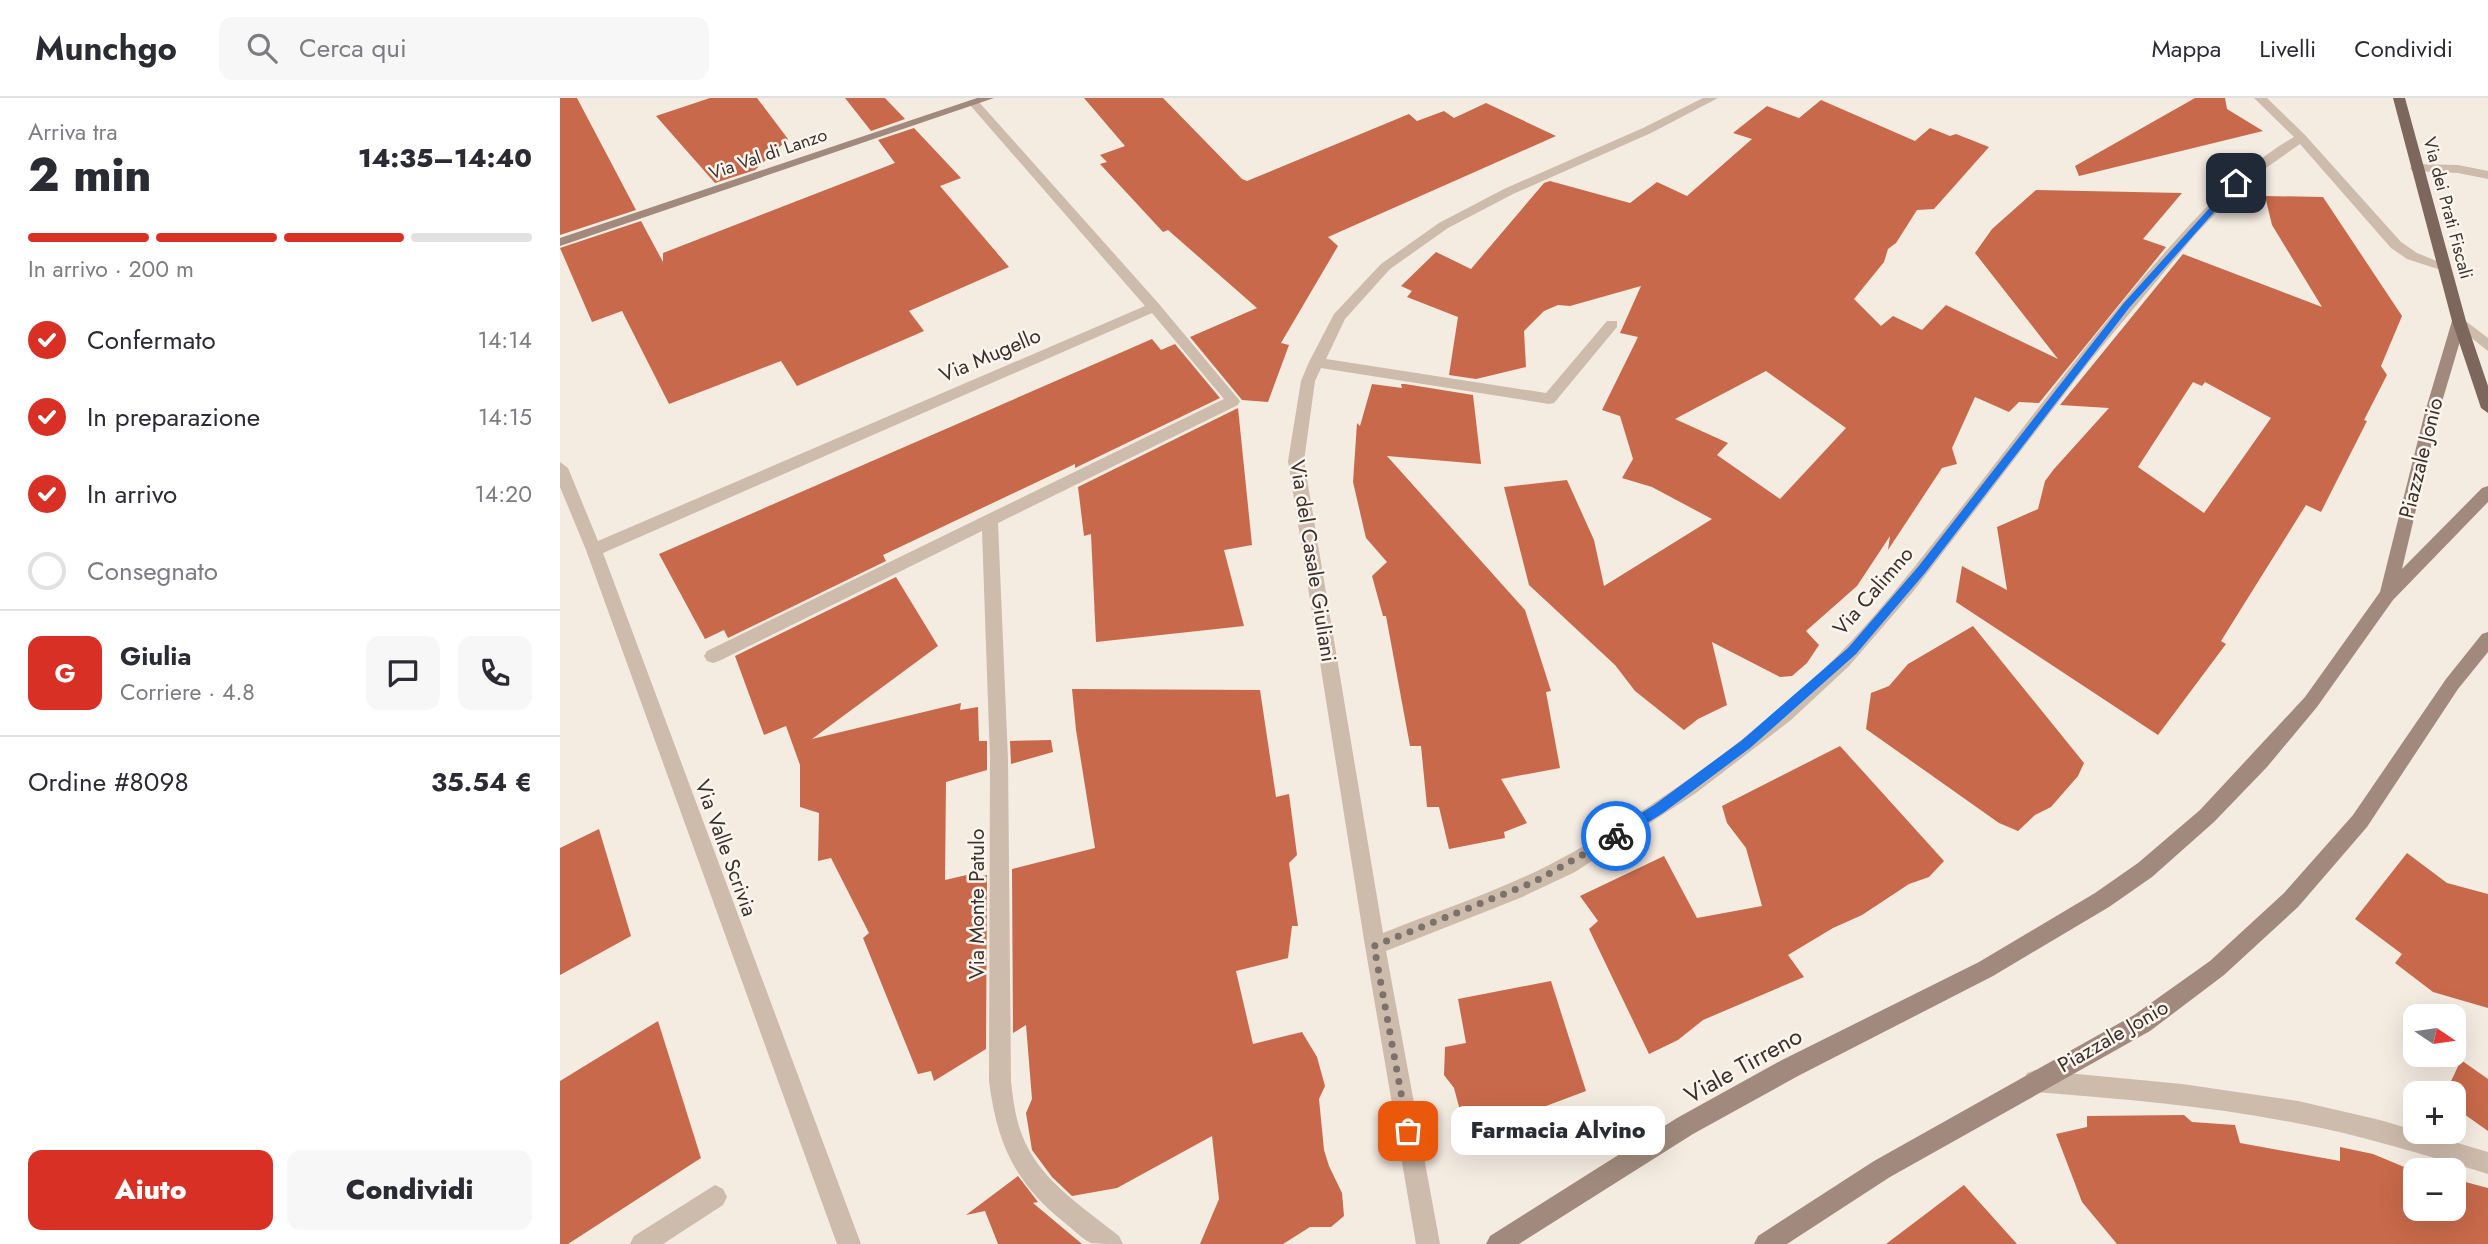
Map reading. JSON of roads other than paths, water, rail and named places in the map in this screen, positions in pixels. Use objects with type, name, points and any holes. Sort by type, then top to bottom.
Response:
[{"type":"main road","name":"Via Val di Lanzo","points":[[560,242],[981,100]]},
{"type":"main road","name":"Via dei Prati Fiscali","points":[[2400,103],[2459,321],[2488,408]]},
{"type":"main road","name":"Piazzale Jonio","points":[[2387,595],[2432,412],[2459,321]]},
{"type":"main road","name":"Piazzale Jonio","points":[[1986,968],[2102,900],[2179,842],[2285,733],[2387,595],[2488,492]]},
{"type":"main road","name":"Piazzale Jonio","points":[[2035,1081],[2142,1023],[2191,989],[2291,901],[2360,821],[2452,684],[2488,639]]},
{"type":"main road","name":"Viale Tirreno","points":[[1498,1244],[1685,1126],[1790,1068],[1986,968]]},
{"type":"main road","points":[[1766,1244],[1882,1170],[2035,1081]]},
{"type":"street","name":"Via del Casale Giuliani","points":[[1427,1244],[1374,946],[1296,461],[1300,408],[1328,336],[1356,293],[1380,268],[1431,231],[1508,192],[1663,124],[1712,98]]},
{"type":"street","points":[[2260,98],[2301,138],[2396,245],[2412,256],[2444,267]]},
{"type":"street","points":[[2390,98],[2400,103]]},
{"type":"street","points":[[713,656],[1233,401],[981,100]]},
{"type":"street","name":"Via Calimno","points":[[1374,946],[1534,882],[1584,856],[1659,809],[1746,745],[1804,696],[1852,651],[1922,570],[2126,306],[2176,247],[2257,165],[2301,138]]},
{"type":"street","points":[[2416,168],[2458,169],[2488,175]]},
{"type":"street","name":"Via Mugello","points":[[594,550],[1154,307]]},
{"type":"street","points":[[2459,321],[2488,346]]},
{"type":"street","points":[[1316,362],[1549,399],[1612,324]]},
{"type":"street","name":"Via Valle Scrivia","points":[[560,468],[594,550],[849,1244]]},
{"type":"street","name":"Via Monte Patulo","points":[[990,520],[999,758],[1000,1081],[1005,1123],[1024,1167],[1040,1186],[1111,1244]]},
{"type":"street","name":"Piazzale Jonio","points":[[2035,1081],[2134,1089],[2271,1107],[2406,1138],[2488,1163]]},
{"type":"street","points":[[642,1244],[715,1197]]},
{"type":"place","name":"Farmacia Alvino","points":[[1408,1131]]}]
